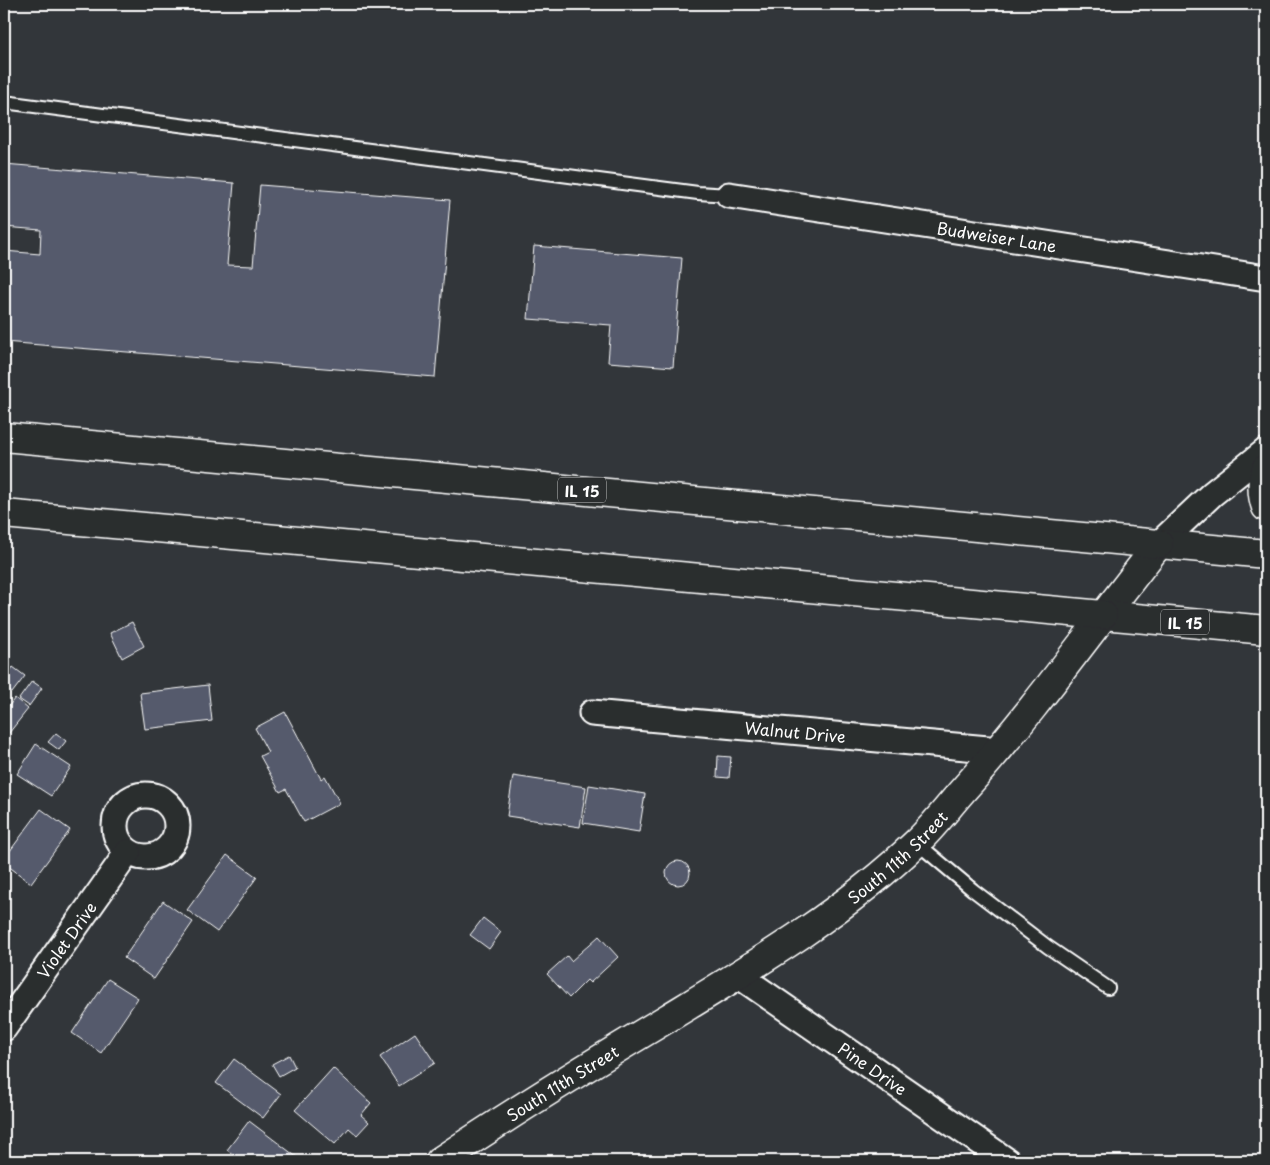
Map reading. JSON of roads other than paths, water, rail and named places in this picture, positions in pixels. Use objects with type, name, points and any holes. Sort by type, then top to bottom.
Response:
[{"type":"main road","name":"IL 15","points":[[4,437],[1266,554]]},
{"type":"main road","points":[[1266,468],[1263,477],[1262,493],[1266,507]]},
{"type":"main road","name":"IL 15","points":[[4,514],[1266,630]]},
{"type":"main road","name":"South 11th Street","points":[[440,1161],[529,1102],[738,975],[833,913],[917,843],[999,750],[1046,692],[1159,544]]},
{"type":"street","name":"Budweiser Lane","points":[[729,195],[1266,278]]},
{"type":"street","name":"South 11th Street","points":[[1159,544],[1212,494],[1266,451]]},
{"type":"street","name":"Walnut Drive","points":[[592,713],[999,750]]},
{"type":"street","name":"Violet Drive","points":[[4,1028],[128,852]]},
{"type":"street","name":"Pine Drive","points":[[738,975],[1006,1161]]},
{"type":"lane","points":[[4,102],[669,189],[729,195]]},
{"type":"lane","points":[[917,843],[973,890],[1048,947],[1108,988]]}]
